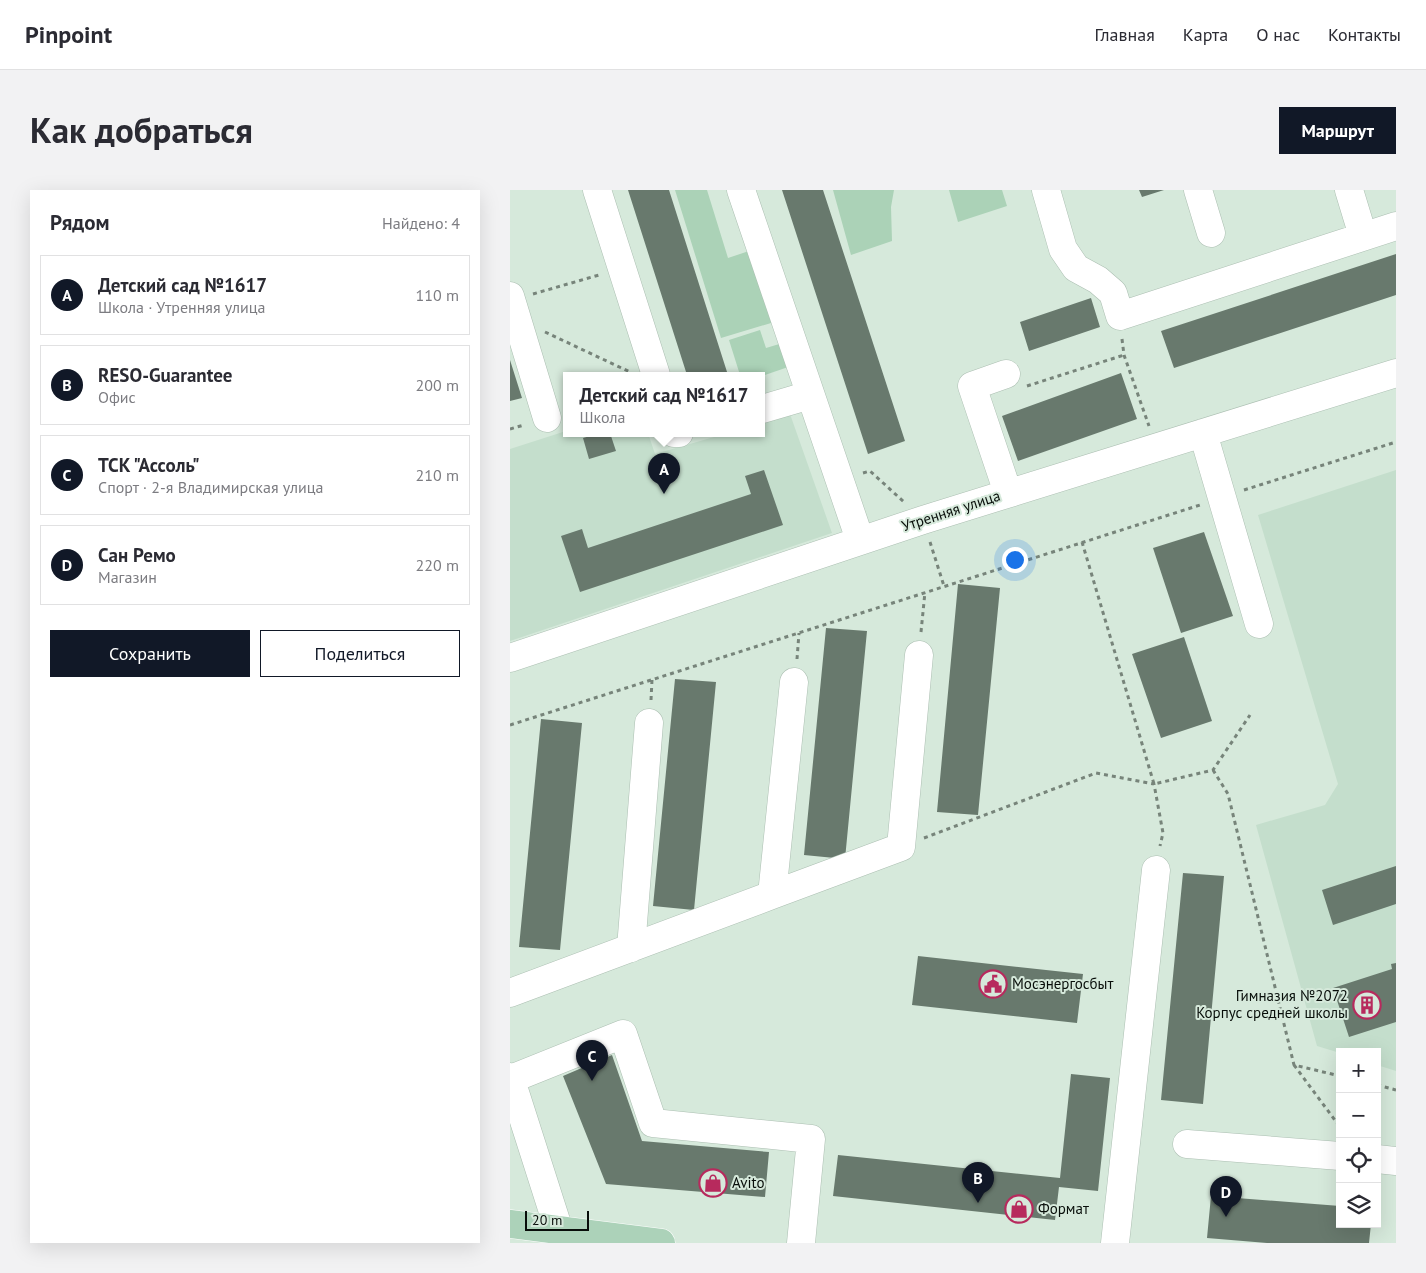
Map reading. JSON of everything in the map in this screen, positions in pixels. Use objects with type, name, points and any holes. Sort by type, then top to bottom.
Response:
[{"type":"main road","points":[[510,1224],[561,1237],[661,1243]]},
{"type":"street","points":[[597,190],[655,372]]},
{"type":"street","points":[[742,190],[860,540]]},
{"type":"street","points":[[1046,190],[1063,249],[1076,268],[1098,280],[1113,293],[1120,316],[1396,226]]},
{"type":"street","points":[[1198,190],[1211,233]]},
{"type":"street","points":[[1349,190],[1363,236]]},
{"type":"street","points":[[513,305],[547,418]]},
{"type":"street","name":"Утренняя улица","points":[[510,658],[860,540],[1396,373]]},
{"type":"street","points":[[1008,493],[972,386],[1016,380]]},
{"type":"street","points":[[765,408],[810,395]]},
{"type":"street","points":[[1203,433],[1259,624]]},
{"type":"street","points":[[510,994],[900,847],[919,655]]},
{"type":"street","points":[[772,895],[794,682]]},
{"type":"street","points":[[631,948],[649,723]]},
{"type":"street","points":[[1115,1243],[1156,870]]},
{"type":"street","points":[[561,1237],[510,1078],[623,1034],[653,1123],[811,1139],[801,1243]]},
{"type":"street","points":[[1187,1144],[1336,1156]]},
{"type":"street","points":[[1381,1159],[1396,1161]]},
{"type":"path","points":[[513,305],[622,268]]},
{"type":"path","points":[[513,305],[633,372]]},
{"type":"path","points":[[1120,316],[1124,355],[1149,426],[1140,430]]},
{"type":"path","points":[[1016,380],[1124,355]]},
{"type":"path","points":[[510,725],[1396,442]]},
{"type":"path","points":[[1082,542],[1154,784],[1163,833],[1156,870]]},
{"type":"path","points":[[919,655],[925,592]]},
{"type":"path","points":[[900,847],[1096,772],[1154,784],[1213,770],[1250,715]]},
{"type":"path","points":[[1213,770],[1228,794],[1294,1065],[1336,1123]]},
{"type":"path","points":[[1294,1065],[1336,1075]]},
{"type":"path","points":[[1381,1086],[1396,1090]]},
{"type":"shaded area","points":[[675,190],[707,190],[728,258],[758,248],[781,320],[721,338]]},
{"type":"shaded area","points":[[833,190],[894,190],[891,207],[892,241],[851,255]]},
{"type":"shaded area","points":[[949,190],[1002,190],[1007,206],[958,222]]},
{"type":"shaded area","points":[[760,330],[766,348],[786,342],[794,365],[765,375],[765,372],[739,372],[729,340]]},
{"type":"shaded area","points":[[790,414],[832,533],[510,641],[510,449],[563,432],[563,437],[649,437],[655,454],[714,437],[765,437],[765,422]]},
{"type":"shaded area","points":[[1396,470],[1396,1071],[1381,1066],[1381,1048],[1336,1048],[1336,1052],[1317,1046],[1256,825],[1325,805],[1338,784],[1258,515]]},
{"type":"building","points":[[628,190],[669,190],[727,372],[686,372]]},
{"type":"building","points":[[782,190],[823,190],[905,441],[868,454]]},
{"type":"building","points":[[1139,190],[1164,190],[1142,197]]},
{"type":"building","points":[[1396,254],[1396,295],[1174,368],[1161,331]]},
{"type":"building","points":[[1091,298],[1100,327],[1029,351],[1020,322]]},
{"type":"building","points":[[510,360],[522,398],[510,401]]},
{"type":"building","points":[[1121,373],[1137,419],[1018,461],[1002,416]]},
{"type":"building","points":[[611,437],[616,451],[589,459],[583,438]]},
{"type":"building","points":[[764,470],[783,525],[580,592],[561,536],[582,529],[588,548],[751,494],[745,476]]},
{"type":"building","points":[[1204,532],[1233,616],[1181,633],[1153,548]]},
{"type":"building","points":[[958,584],[1000,588],[978,815],[937,812]]},
{"type":"building","points":[[826,628],[867,631],[845,859],[804,855]]},
{"type":"building","points":[[1184,637],[1212,721],[1161,738],[1132,654]]},
{"type":"building","points":[[675,679],[716,682],[694,910],[653,906]]},
{"type":"building","points":[[541,719],[582,723],[560,950],[519,947]]},
{"type":"building","points":[[1396,866],[1396,904],[1333,925],[1322,890]]},
{"type":"building","points":[[1183,873],[1224,876],[1203,1104],[1161,1100]]},
{"type":"building","points":[[918,956],[1083,974],[1077,1023],[912,1005]]},
{"type":"building","name":"Гимназия №2072 Корпус средней школы","points":[[1396,963],[1396,1022],[1349,1037],[1333,988],[1392,969],[1391,964]]},
{"type":"building","points":[[612,1055],[642,1141],[769,1152],[765,1197],[606,1184],[563,1076]]},
{"type":"building","points":[[1071,1074],[1110,1078],[1098,1191],[1059,1187],[1055,1220],[833,1196],[838,1155],[1060,1178]]},
{"type":"building","points":[[1211,1196],[1336,1206],[1336,1228],[1371,1228],[1369,1243],[1267,1243],[1207,1238]]},
{"type":"place","name":"Детский сад №1617","points":[[664,494]]},
{"type":"place","name":"Мосэнергосбыт","points":[[993,984]]},
{"type":"place","name":"Гимназия №2072 Корпус средней школы","points":[[1367,1005]]},
{"type":"place","name":"ТСК \"Ассоль\"","points":[[592,1081]]},
{"type":"place","name":"Avito","points":[[713,1183]]},
{"type":"place","name":"RESO-Guarantee","points":[[978,1203]]},
{"type":"place","name":"Формат","points":[[1019,1209]]},
{"type":"place","name":"Сан Ремо","points":[[1226,1217]]}]
